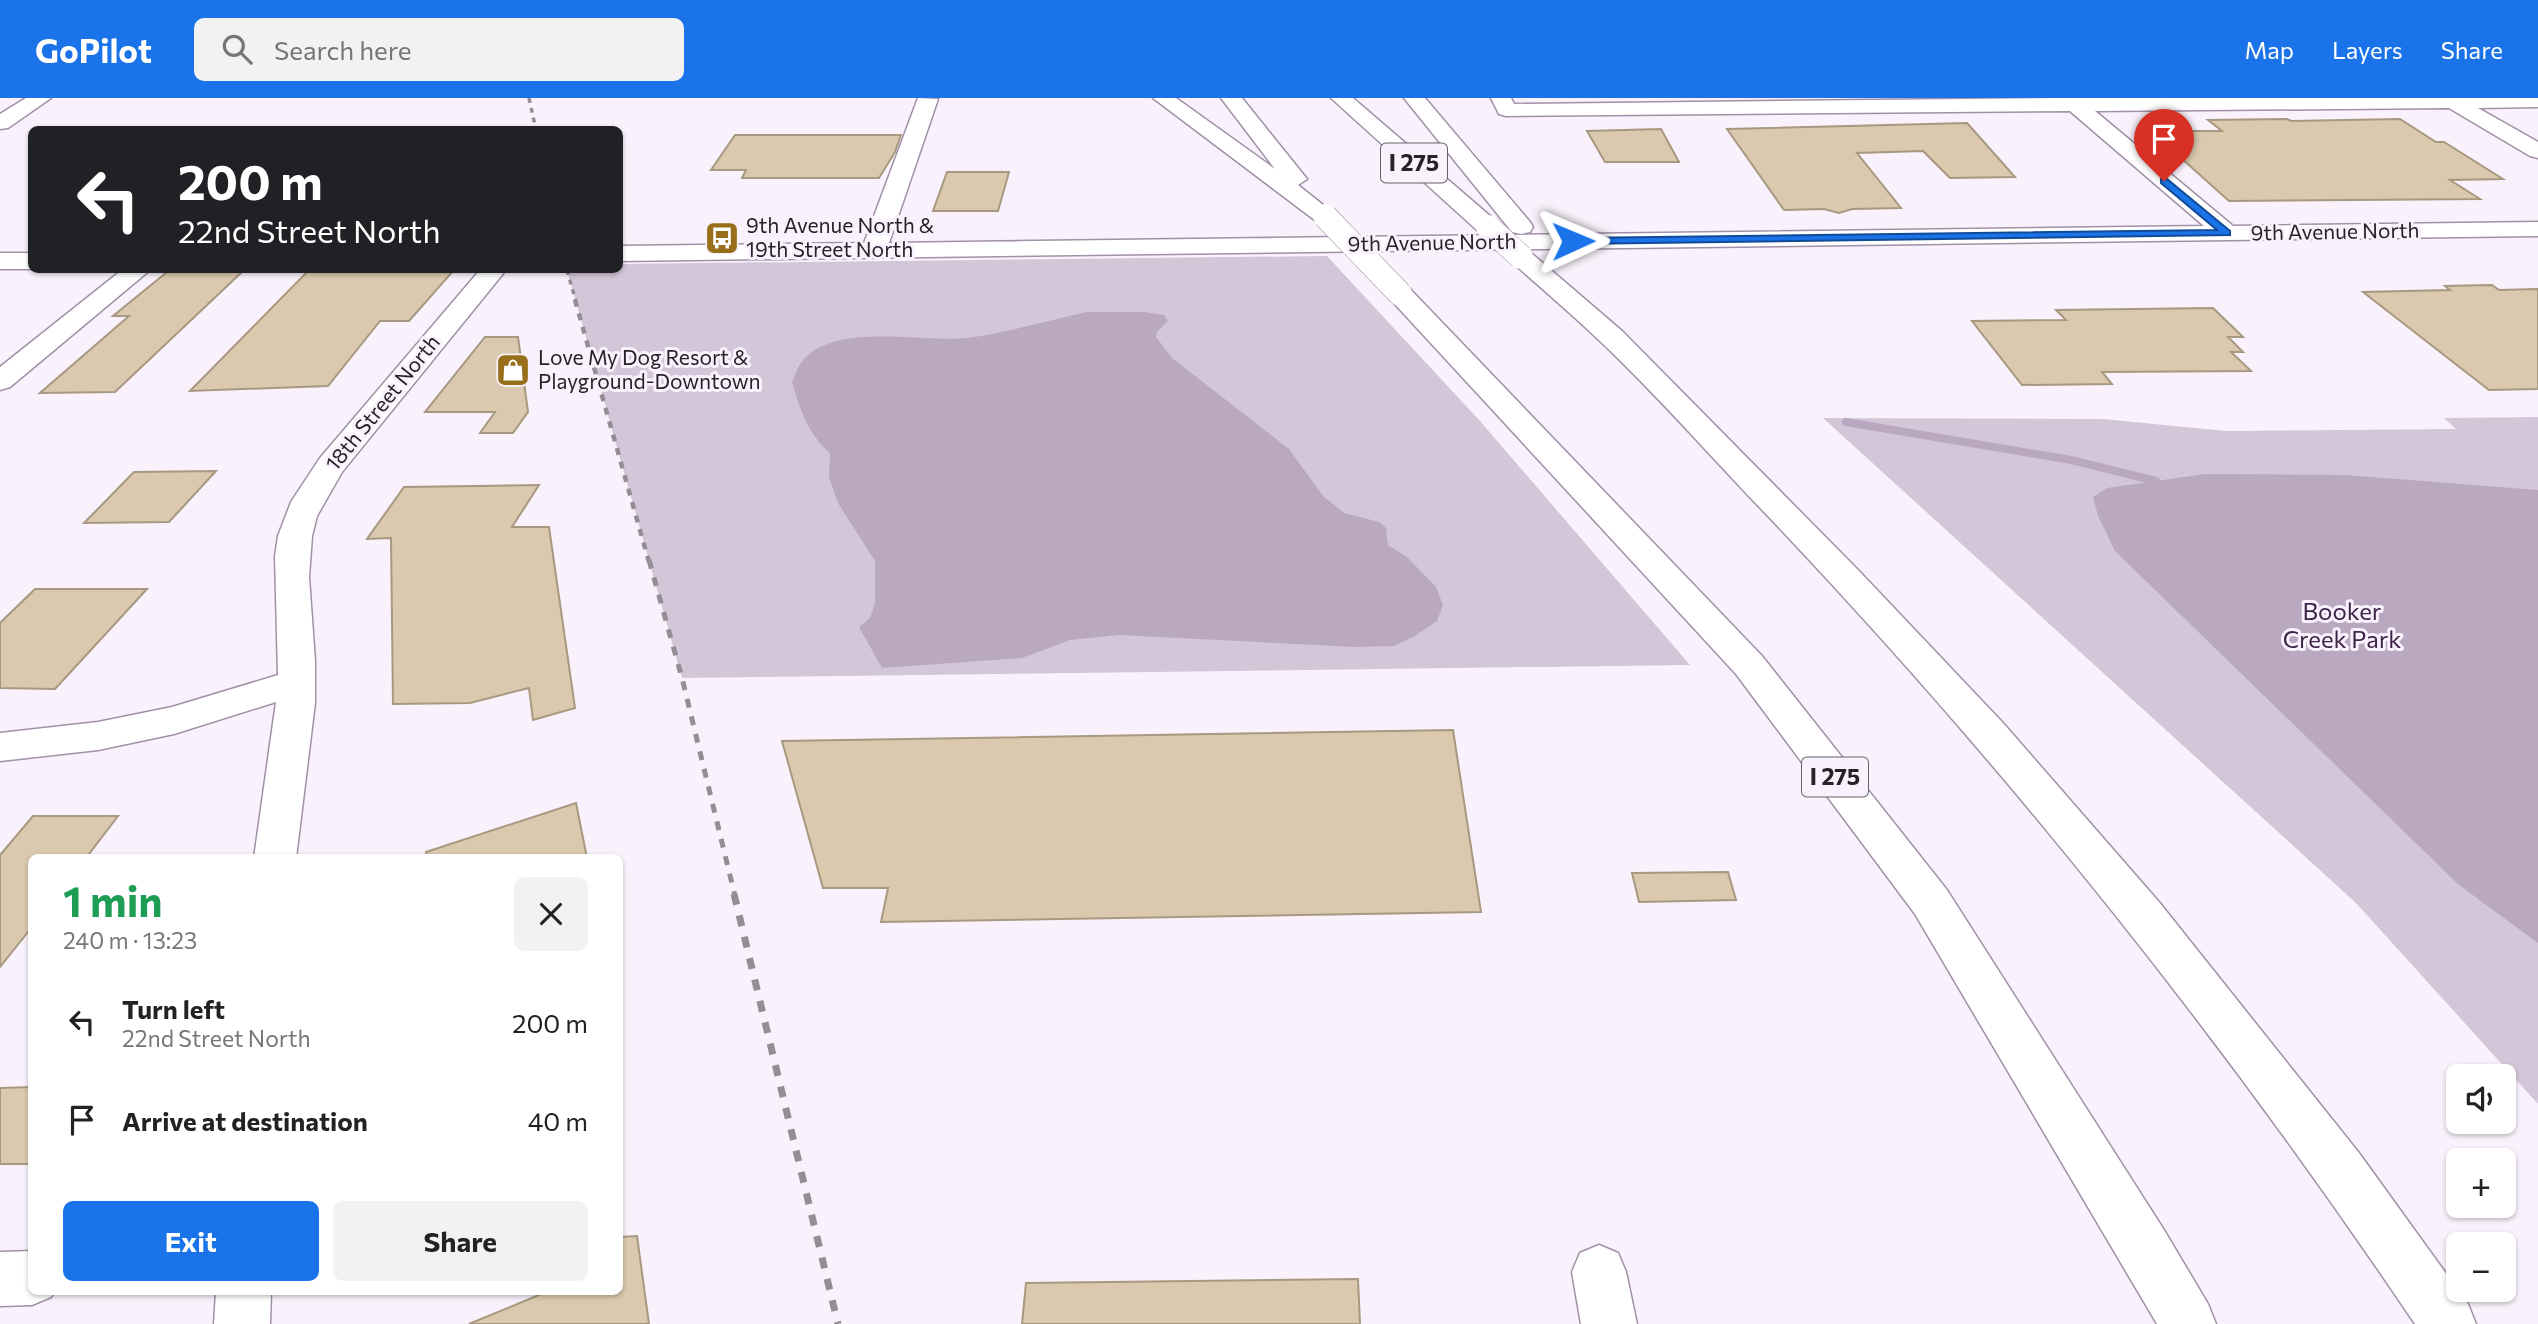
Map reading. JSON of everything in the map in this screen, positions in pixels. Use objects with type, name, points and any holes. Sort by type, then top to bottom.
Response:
[{"type":"main road","points":[[0,123],[41,98]]},
{"type":"main road","points":[[1163,98],[1325,216]]},
{"type":"main road","name":"I 275","points":[[1231,98],[1325,216],[1749,664],[1922,891],[2138,1238],[2188,1324]]},
{"type":"main road","name":"I 275","points":[[1341,98],[1488,227],[1534,257],[1848,580],[1989,733],[2143,915],[2300,1117],[2341,1170],[2448,1324]]},
{"type":"main road","points":[[1414,98],[1521,227],[1534,257]]},
{"type":"main road","points":[[874,250],[928,99]]},
{"type":"main road","points":[[2450,100],[2538,151]]},
{"type":"main road","points":[[1503,104],[2538,101]]},
{"type":"main road","points":[[2071,102],[2227,233]]},
{"type":"main road","name":"9th Avenue North","points":[[623,254],[2538,229]]},
{"type":"main road","points":[[0,261],[28,261]]},
{"type":"main road","points":[[0,381],[133,273]]},
{"type":"main road","name":"18th Street North","points":[[275,854],[296,682],[294,547],[300,518],[311,493],[331,465],[491,273]]},
{"type":"main road","points":[[0,747],[98,736],[174,720],[296,682]]},
{"type":"main road","points":[[1599,1272],[1608,1324]]},
{"type":"main road","points":[[0,1279],[28,1278]]},
{"type":"main road","points":[[242,1324],[244,1295]]},
{"type":"green space","points":[[1327,256],[1480,421],[1690,665],[682,678],[568,273],[623,273],[623,264]]},
{"type":"green space","name":"Booker Creek Park","points":[[2538,417],[2538,1104],[2516,1080],[2516,1064],[2502,1064],[2356,903],[1823,418],[2103,419],[2226,431],[2456,429],[2444,418]]},
{"type":"shaded area","points":[[1087,312],[1144,312],[1164,315],[1168,321],[1157,332],[1156,337],[1172,358],[1289,449],[1323,496],[1344,513],[1379,522],[1386,528],[1388,545],[1408,558],[1436,587],[1443,605],[1437,621],[1394,646],[1356,647],[1119,635],[1070,640],[1022,658],[882,668],[859,627],[870,618],[875,603],[875,561],[838,503],[829,477],[830,453],[810,430],[802,412],[792,382],[800,365],[815,350],[833,342],[878,337],[966,338]]},
{"type":"shaded area","points":[[2205,474],[2346,475],[2538,490],[2538,943],[2459,885],[2115,551],[2098,516],[2093,497],[2107,488]]},
{"type":"building","points":[[2400,119],[2436,142],[2444,142],[2503,179],[2450,180],[2480,199],[2229,201],[2151,131],[2222,131],[2208,120]]},
{"type":"building","points":[[1967,123],[2015,177],[1950,178],[1923,151],[1857,153],[1901,208],[1852,209],[1839,213],[1824,209],[1784,210],[1727,129]]},
{"type":"building","points":[[1661,129],[1679,162],[1605,162],[1587,131]]},
{"type":"building","points":[[735,135],[901,135],[895,152],[879,178],[742,178],[746,170],[711,170]]},
{"type":"building","points":[[947,172],[1009,172],[998,211],[933,211]]},
{"type":"building","points":[[166,273],[241,273],[115,392],[40,393],[129,316],[113,316]]},
{"type":"building","points":[[306,273],[451,273],[409,321],[380,321],[328,386],[190,391]]},
{"type":"building","points":[[2492,285],[2499,290],[2538,289],[2538,389],[2489,390],[2363,292],[2450,290],[2445,286]]},
{"type":"building","points":[[2213,308],[2243,337],[2228,337],[2243,352],[2231,352],[2251,371],[2102,372],[2112,384],[2022,385],[1972,321],[2066,320],[2056,310]]},
{"type":"building","points":[[485,337],[518,337],[528,412],[513,433],[480,433],[495,412],[425,412]]},
{"type":"building","points":[[216,471],[169,522],[84,523],[134,472]]},
{"type":"building","points":[[539,485],[512,527],[549,527],[575,708],[533,720],[529,688],[470,703],[393,704],[391,538],[367,539],[404,487]]},
{"type":"building","points":[[35,589],[147,589],[55,689],[0,688],[0,623]]},
{"type":"building","points":[[1453,730],[1481,912],[881,922],[888,888],[823,888],[782,741]]},
{"type":"building","points":[[576,803],[586,854],[426,854]]},
{"type":"building","points":[[33,816],[118,816],[89,854],[28,854],[28,932],[0,967],[0,855]]},
{"type":"building","points":[[1728,872],[1736,900],[1639,902],[1632,873]]},
{"type":"building","points":[[28,1087],[28,1164],[0,1164],[0,1088]]},
{"type":"building","points":[[637,1236],[649,1324],[469,1324],[539,1295],[623,1295],[623,1237]]},
{"type":"building","points":[[1358,1279],[1360,1324],[1022,1324],[1026,1283]]},
{"type":"waterway","points":[[1846,422],[2071,460],[2156,481]]},
{"type":"railway","points":[[529,98],[535,126]]},
{"type":"railway","points":[[568,273],[576,302]]},
{"type":"railway","points":[[575,300],[649,562]]},
{"type":"railway","points":[[649,560],[682,678],[735,896]]},
{"type":"railway","points":[[734,894],[838,1324]]},
{"type":"place","name":"9th Avenue North & 19th Street North","points":[[722,238]]},
{"type":"place","name":"Love My Dog Resort & Playground-Downtown","points":[[513,370]]},
{"type":"route","points":[[1573,241],[2227,233],[2164,181]]}]
